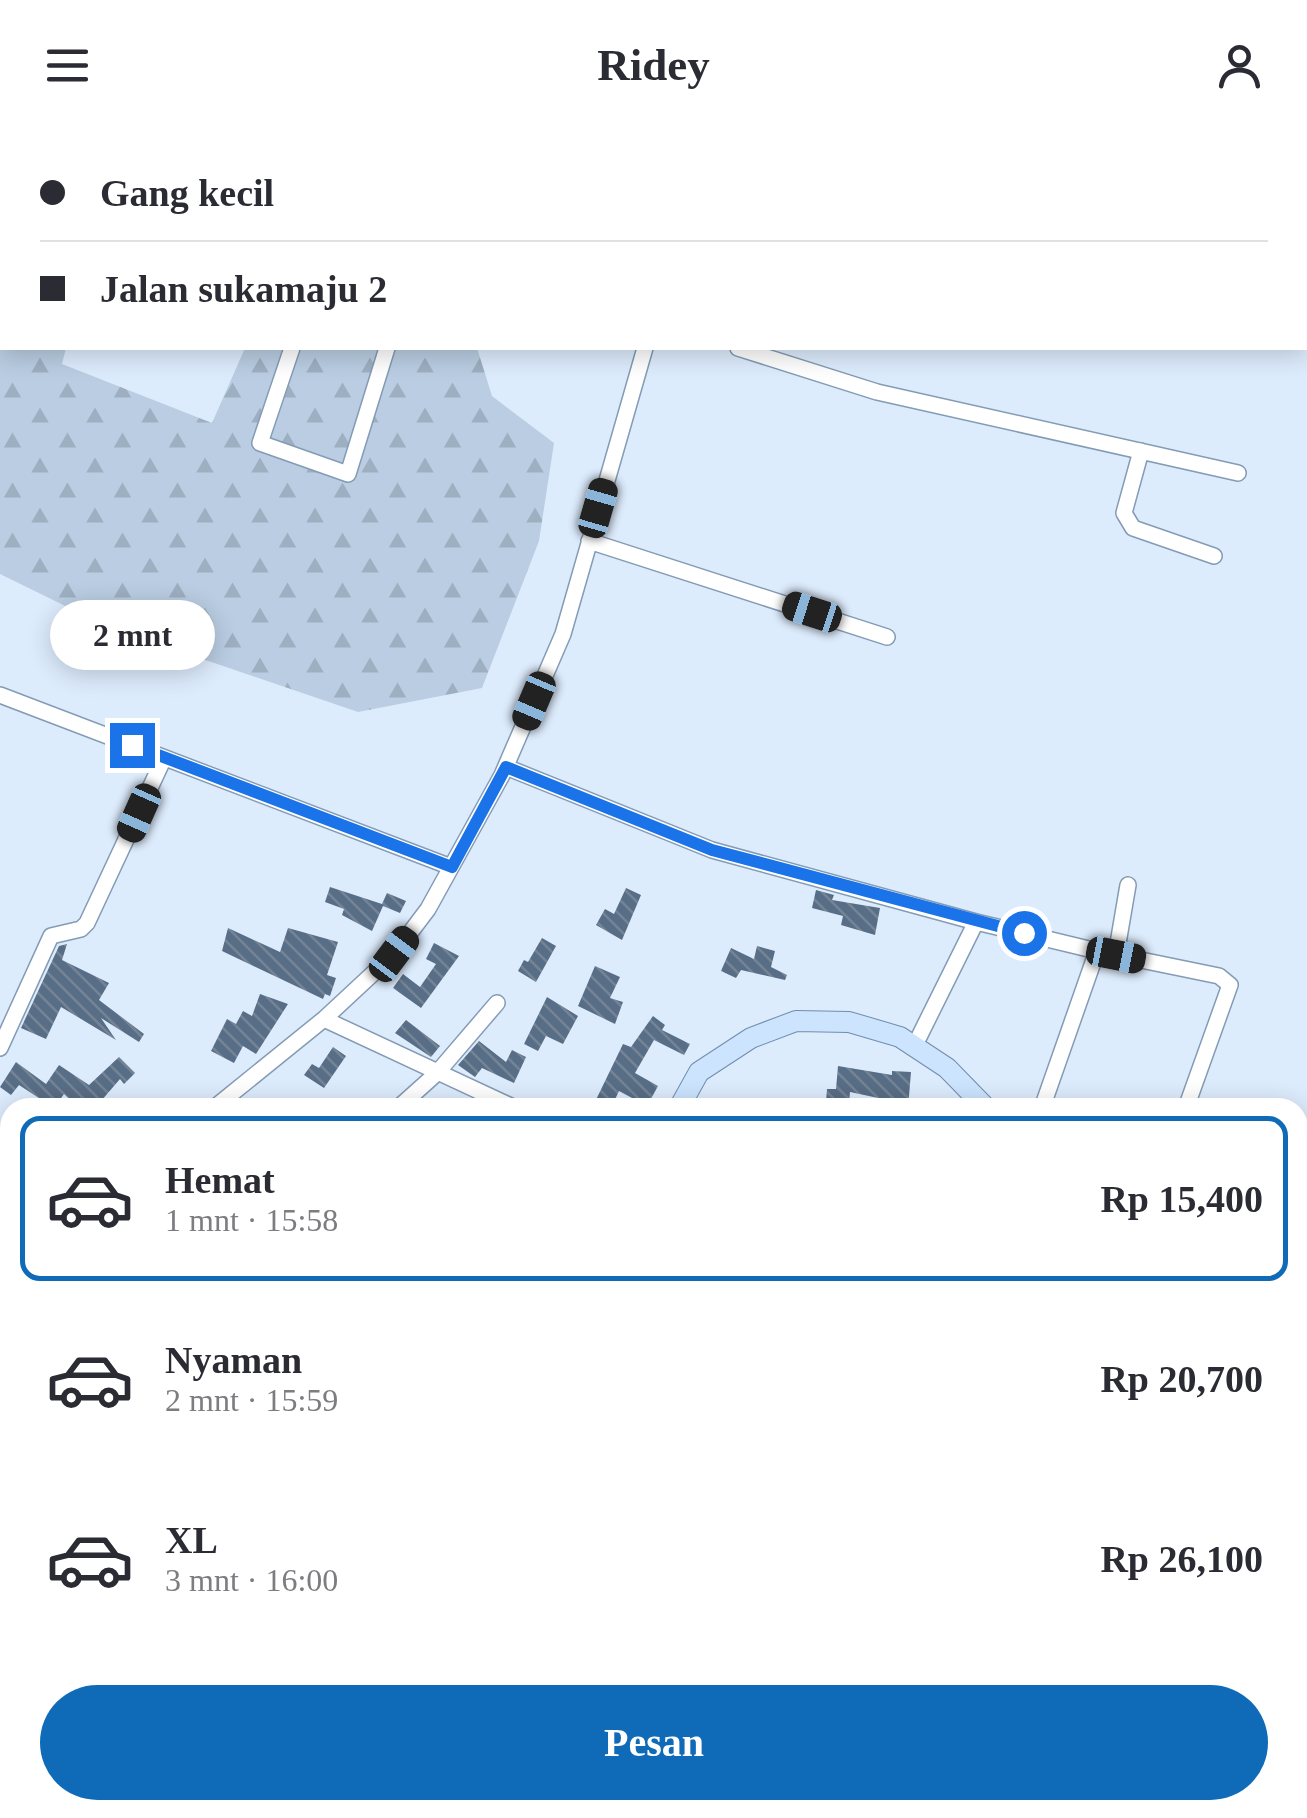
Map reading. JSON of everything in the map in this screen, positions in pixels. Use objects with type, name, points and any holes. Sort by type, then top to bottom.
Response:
[{"type":"main road","points":[[685,1098],[699,1072],[751,1038],[796,1022],[849,1022],[916,1045],[947,1068],[976,1098]]},
{"type":"street","points":[[290,351],[260,443],[348,474],[386,350]]},
{"type":"street","points":[[226,1098],[324,1019],[394,954],[428,910],[506,767],[563,634],[644,350]]},
{"type":"street","points":[[744,350],[877,392],[1238,473]]},
{"type":"street","points":[[1141,451],[1124,513],[1127,521],[1133,528],[1214,556]]},
{"type":"street","points":[[589,540],[887,636]]},
{"type":"street","points":[[0,696],[452,867]]},
{"type":"street","points":[[0,1048],[51,936],[87,924],[164,758]]},
{"type":"street","points":[[506,767],[712,850],[976,922],[1097,952],[1219,976],[1230,985],[1190,1098]]},
{"type":"street","points":[[1116,955],[1128,885]]},
{"type":"street","points":[[916,1045],[976,922]]},
{"type":"street","points":[[1046,1098],[1097,952]]},
{"type":"street","points":[[409,1098],[497,1003]]},
{"type":"street","points":[[324,1019],[493,1098]]},
{"type":"green space","points":[[0,350],[66,350],[62,364],[212,423],[244,350],[478,350],[492,396],[554,443],[539,541],[482,688],[358,712],[106,626],[0,574]]},
{"type":"building","points":[[330,887],[382,904],[387,893],[406,901],[400,913],[383,906],[372,931],[342,915],[344,909],[325,902]]},
{"type":"building","points":[[626,888],[641,895],[622,940],[596,925],[605,909],[614,914]]},
{"type":"building","points":[[816,890],[834,895],[832,900],[880,908],[875,935],[841,925],[843,916],[812,908]]},
{"type":"building","points":[[228,928],[280,952],[288,928],[338,942],[327,975],[336,978],[330,996],[325,994],[323,999],[222,951]]},
{"type":"building","points":[[542,938],[556,946],[536,982],[518,971]]},
{"type":"building","points":[[434,943],[459,956],[421,1008],[393,988],[403,974],[420,987],[436,964],[426,959]]},
{"type":"building","points":[[67,944],[62,960],[109,983],[99,1000],[144,1034],[139,1042],[101,1018],[116,1040],[61,1007],[46,1039],[21,1028],[59,946]]},
{"type":"building","points":[[757,946],[775,951],[771,967],[787,975],[785,980],[741,970],[736,978],[721,971],[731,948],[754,959]]},
{"type":"building","points":[[595,966],[620,977],[610,998],[623,1002],[615,1024],[578,1006]]},
{"type":"building","points":[[260,994],[288,1004],[256,1054],[243,1046],[234,1063],[211,1051],[227,1019],[236,1024],[243,1011],[252,1016]]},
{"type":"building","points":[[547,997],[578,1016],[563,1044],[546,1036],[538,1051],[524,1044]]},
{"type":"building","points":[[653,1016],[665,1025],[662,1030],[690,1044],[684,1055],[654,1040],[635,1073],[658,1086],[651,1098],[632,1098],[619,1091],[616,1098],[597,1098],[623,1044],[631,1047]]},
{"type":"building","points":[[406,1020],[440,1046],[431,1057],[395,1033]]},
{"type":"building","points":[[479,1041],[506,1062],[512,1050],[526,1057],[514,1083],[482,1068],[475,1077],[458,1065]]},
{"type":"building","points":[[333,1047],[346,1056],[324,1088],[304,1075],[312,1064],[319,1068]]},
{"type":"building","points":[[119,1057],[135,1073],[124,1084],[120,1079],[104,1098],[68,1098],[64,1094],[61,1098],[39,1098],[19,1085],[11,1095],[0,1087],[16,1062],[46,1084],[59,1065],[89,1085]]},
{"type":"building","points":[[838,1066],[892,1075],[892,1071],[911,1072],[909,1098],[878,1098],[850,1092],[850,1098],[826,1098],[827,1089],[836,1089]]},
{"type":"route","points":[[132,745],[452,867],[506,767],[712,850],[1024,933]]}]
